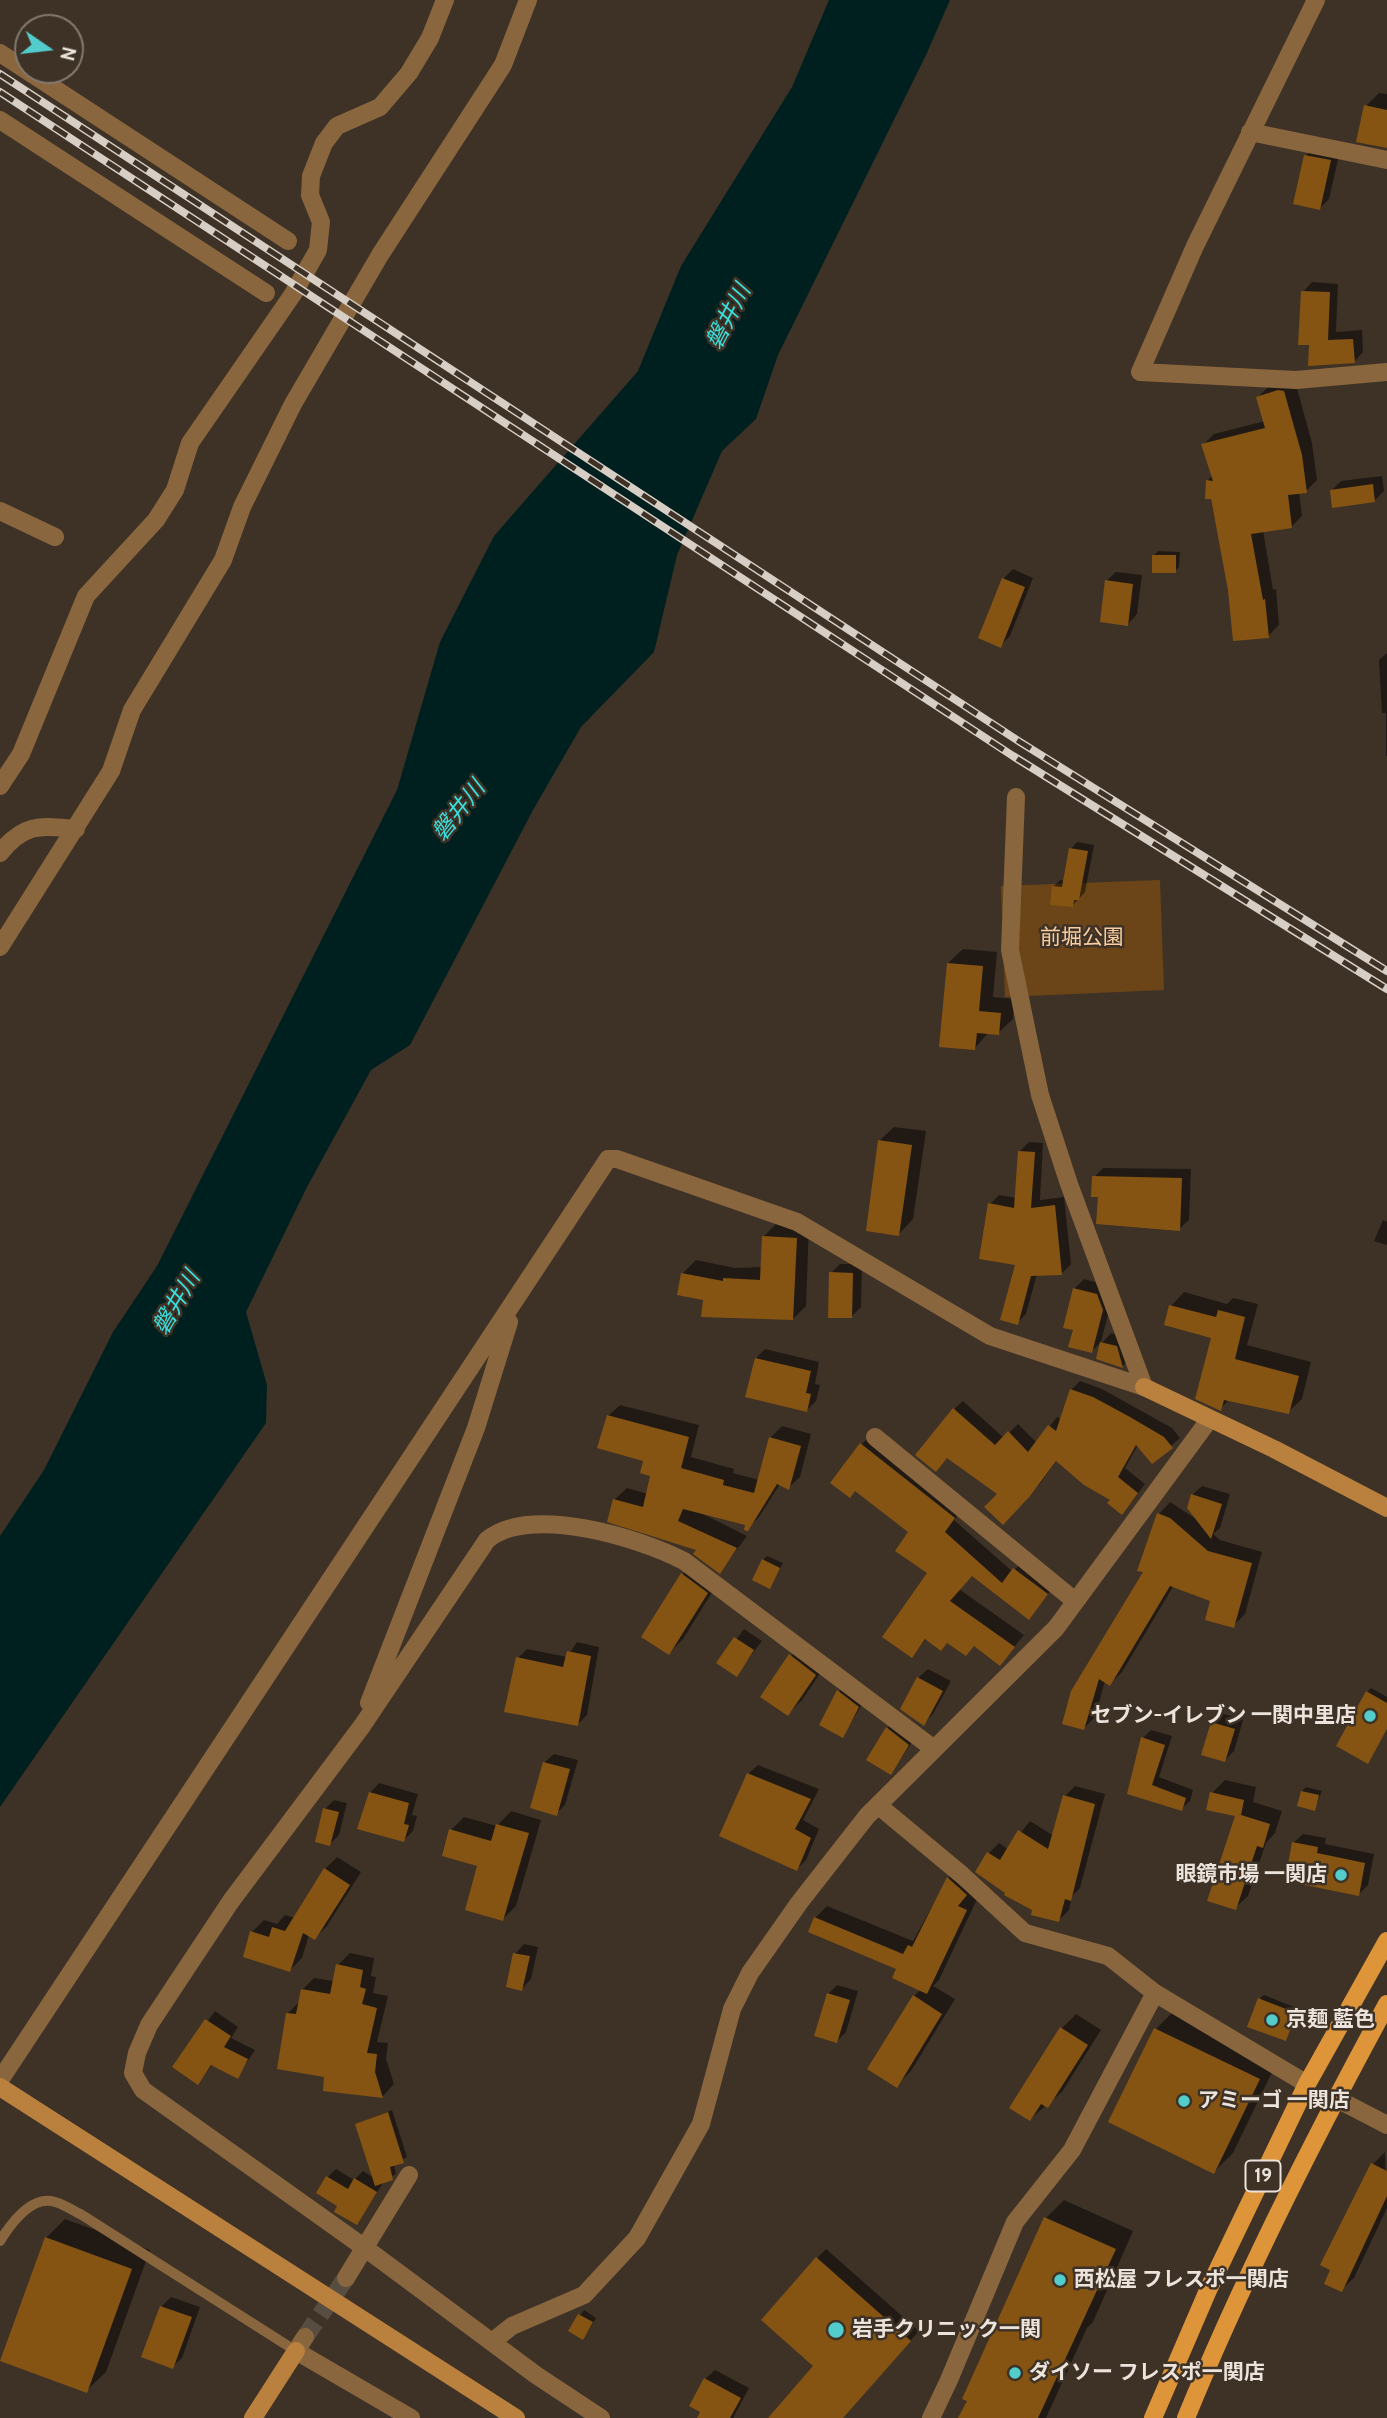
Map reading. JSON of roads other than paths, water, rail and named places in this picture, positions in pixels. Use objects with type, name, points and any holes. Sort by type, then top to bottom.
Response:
[{"type":"main road","name":"19","points":[[1153,2418],[1209,2288],[1307,2084],[1387,1941]]},
{"type":"main road","name":"19","points":[[1186,2418],[1212,2356],[1335,2098],[1387,2004]]},
{"type":"street","points":[[0,786],[21,754],[86,596],[156,520],[175,490],[190,443],[293,294],[318,250],[321,222],[310,195],[311,176],[324,144],[337,126],[380,107],[402,81],[430,38],[445,0]]},
{"type":"street","points":[[0,947],[111,771],[132,710],[223,560],[243,507],[293,404],[380,255],[503,65],[528,0]]},
{"type":"street","points":[[1316,0],[1250,132],[1140,372],[1296,380],[1387,372]]},
{"type":"street","points":[[0,53],[288,241]]},
{"type":"street","points":[[0,120],[266,293]]},
{"type":"street","points":[[1250,132],[1387,160]]},
{"type":"street","points":[[0,511],[55,537]]},
{"type":"street","points":[[1016,797],[1010,950],[1040,1095],[1069,1184],[1144,1387]]},
{"type":"street","points":[[0,853],[9,841],[36,825],[76,829]]},
{"type":"street","points":[[0,2080],[608,1159],[617,1159],[797,1222],[990,1336],[1144,1387],[1385,1503]]},
{"type":"street","points":[[362,1726],[477,1428],[515,1302]]},
{"type":"street","points":[[493,2342],[512,2326],[584,2295],[637,2238],[701,2124],[732,2009],[750,1973],[799,1903],[867,1816],[1056,1628],[1119,1545],[1145,1503],[1209,1420]]},
{"type":"street","points":[[875,1437],[1074,1601]]},
{"type":"street","points":[[601,2418],[536,2375],[365,2248],[143,2090],[133,2073],[136,2053],[149,2025],[231,1901],[362,1726],[487,1540],[499,1530],[522,1524],[586,1529],[654,1545],[684,1561],[934,1749]]},
{"type":"street","points":[[879,1806],[962,1875],[1025,1933],[1108,1956],[1155,1993],[1307,2084]]},
{"type":"street","points":[[930,2418],[950,2380],[1015,2222],[1072,2150],[1155,1993]]},
{"type":"street","points":[[0,2087],[516,2418]]},
{"type":"street","points":[[1335,2098],[1387,2125]]},
{"type":"street","points":[[346,2278],[409,2175]]},
{"type":"street","points":[[253,2418],[301,2344],[401,2416]]},
{"type":"lane","points":[[0,2241],[25,2210],[41,2201],[54,2201],[301,2344]]},
{"type":"water","name":"磐井川","points":[[829,0],[950,0],[926,55],[778,355],[756,419],[722,451],[677,555],[654,652],[581,727],[533,810],[410,1045],[371,1070],[307,1187],[246,1312],[267,1385],[266,1423],[0,1807],[0,1536],[44,1470],[113,1332],[157,1266],[397,790],[440,642],[494,536],[638,371],[681,266],[792,87]]},
{"type":"tunnel","points":[[305,2337],[346,2278]]},
{"type":"railway","points":[[0,74],[1020,742],[1387,971]]},
{"type":"railway","points":[[0,92],[1013,756],[1387,989]]},
{"type":"place","name":"セブン-イレブン 一関中里店","points":[[1370,1716]]},
{"type":"place","name":"眼鏡市場 一関店","points":[[1341,1875]]},
{"type":"place","name":"京麺 藍色","points":[[1272,2020]]},
{"type":"place","name":"アミーゴ 一関店","points":[[1184,2101]]},
{"type":"place","name":"西松屋 フレスポ一関店","points":[[1060,2280]]},
{"type":"place","name":"岩手クリニック一関","points":[[836,2330]]},
{"type":"place","name":"ダイソー フレスポ一関店","points":[[1015,2373]]},
{"type":"park label","name":"前堀公園","points":[[1082,938]]}]
